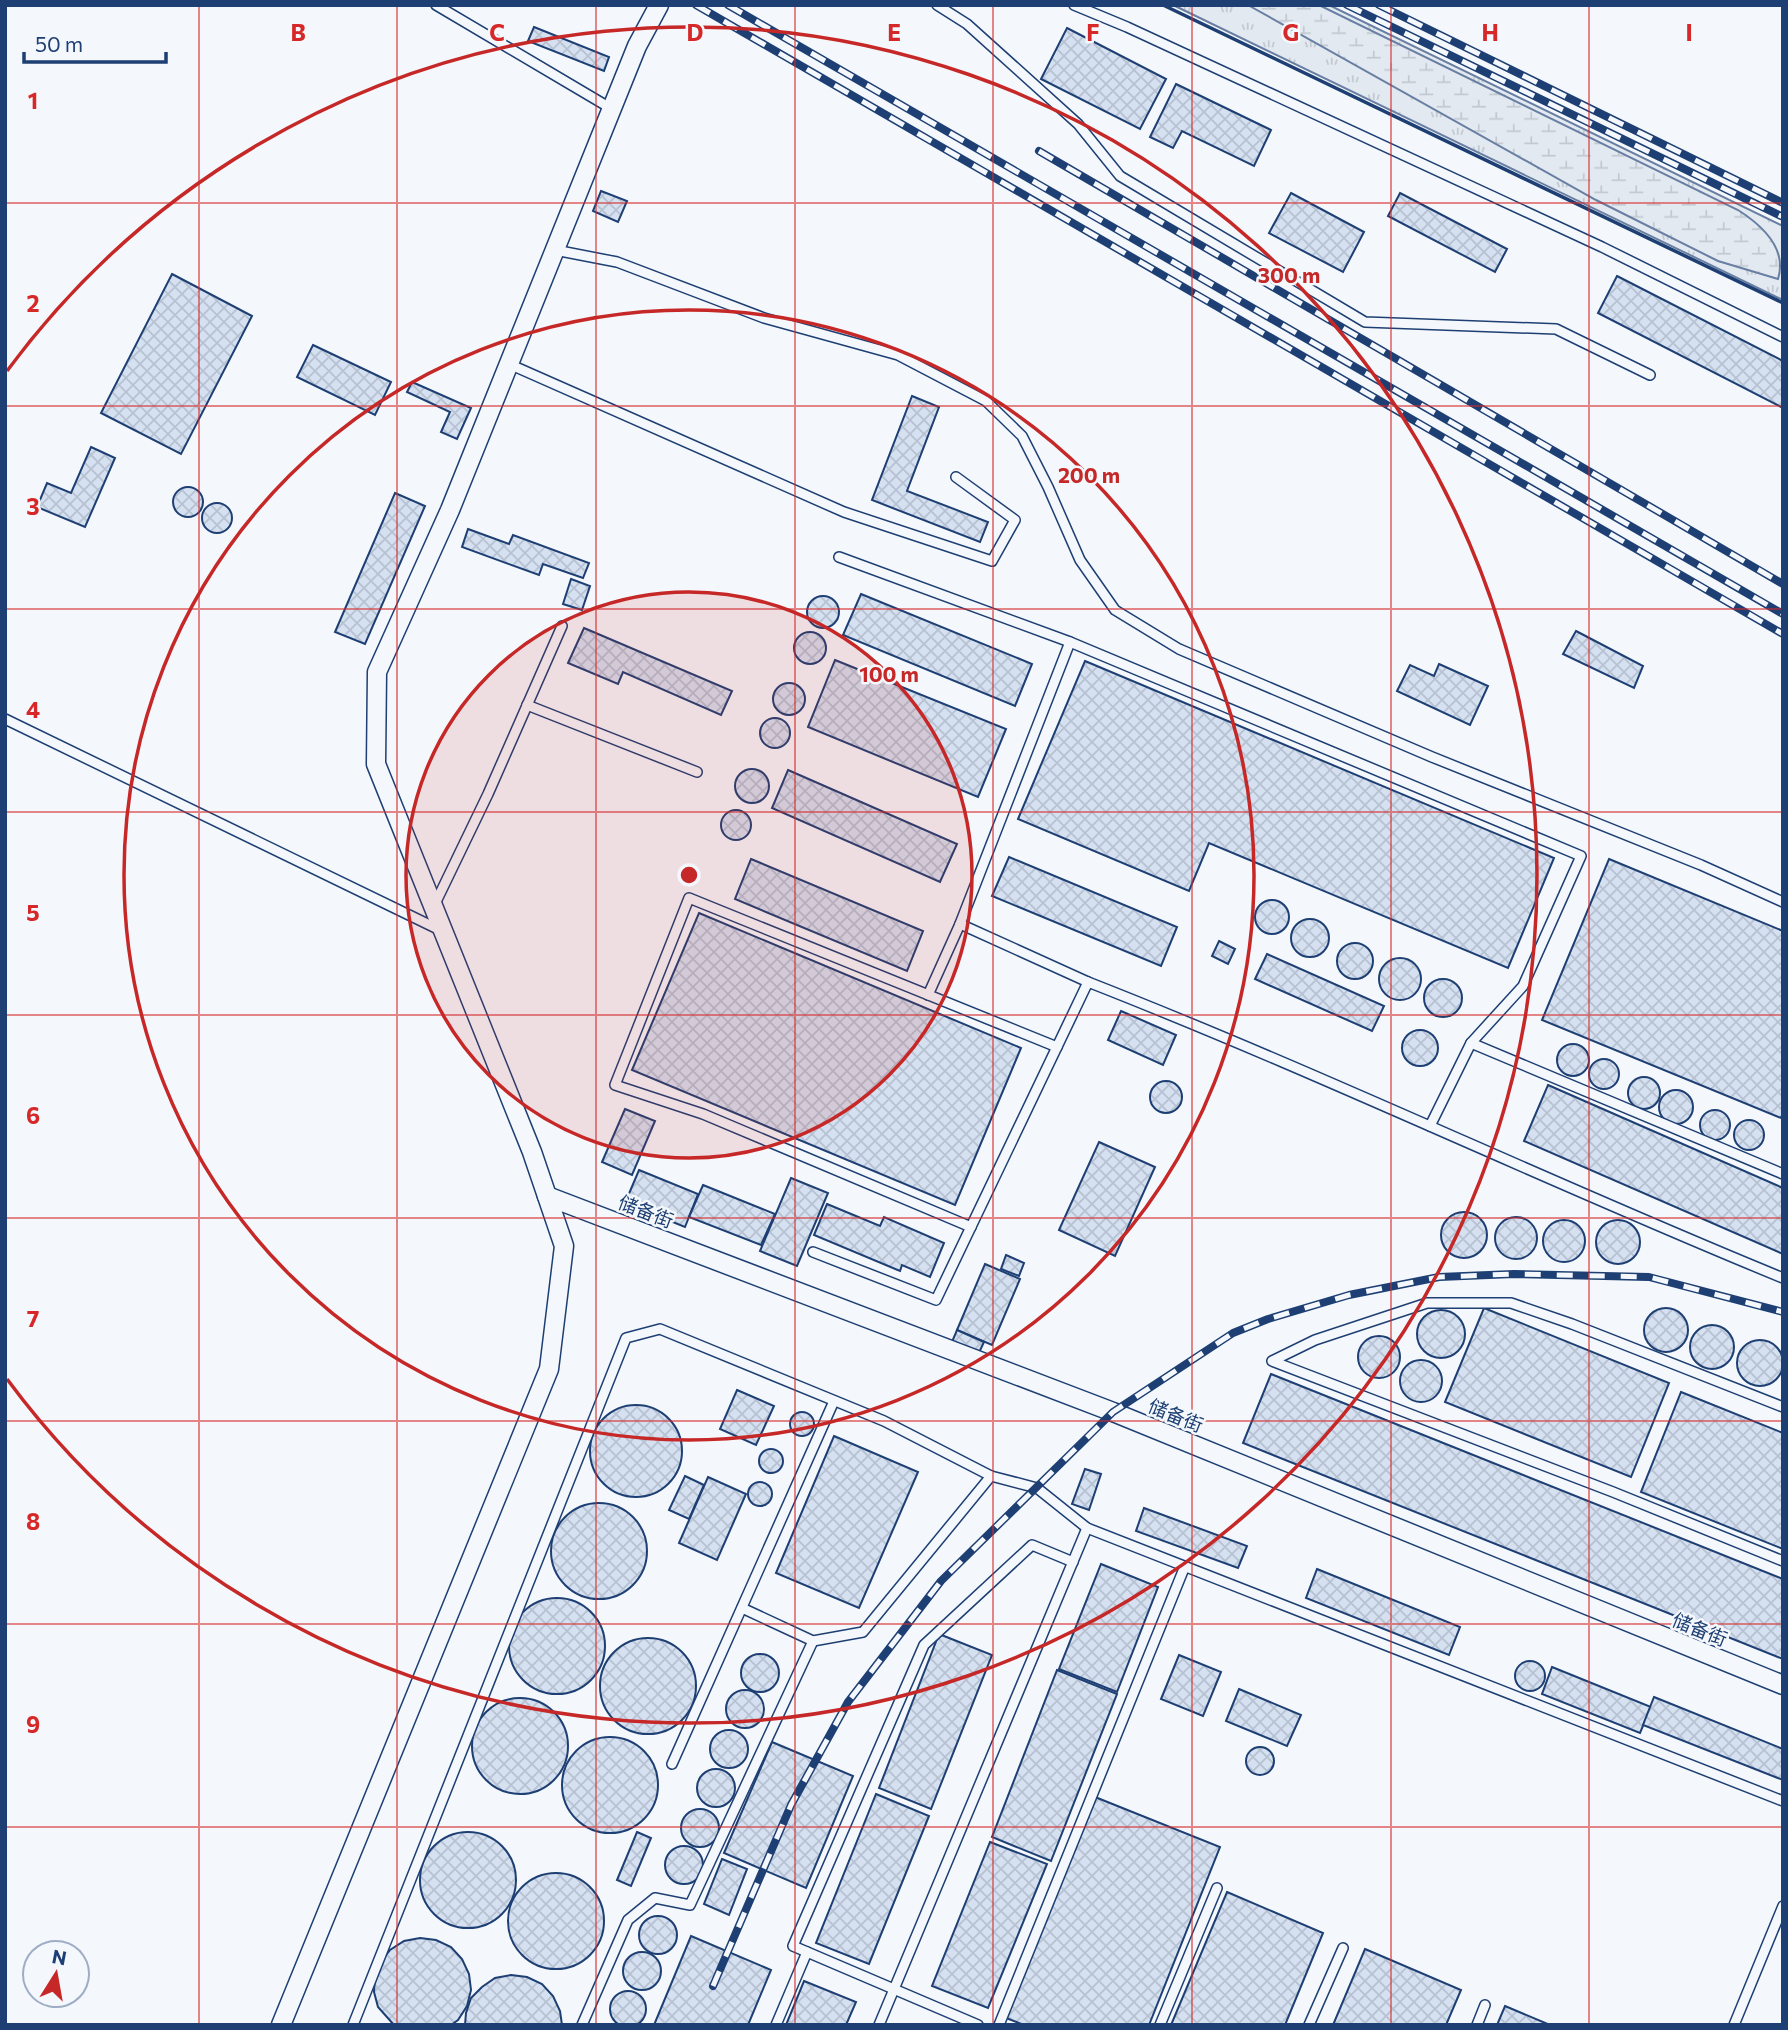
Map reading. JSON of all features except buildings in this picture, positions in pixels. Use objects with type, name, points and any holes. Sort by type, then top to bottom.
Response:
[{"type":"street","points":[[281,2025],[549,1369],[564,1246],[532,1152],[376,764],[377,672],[450,510],[638,46],[659,5]]},
{"type":"street","name":"储备街","points":[[547,1196],[1113,1412],[1783,1685]]},
{"type":"lane","points":[[436,5],[612,109]]},
{"type":"lane","points":[[937,5],[967,24],[1078,124],[1120,176],[1365,322],[1556,329],[1650,375]]},
{"type":"lane","points":[[1074,5],[1602,247],[1783,337]]},
{"type":"lane","points":[[555,250],[617,262],[764,318],[898,355],[986,401],[1022,436],[1080,560],[1115,610],[1178,649],[1432,757],[1701,865],[1783,902]]},
{"type":"lane","points":[[509,364],[844,512],[992,561],[1014,520],[956,477]]},
{"type":"lane","points":[[839,557],[1070,642],[1581,856],[1523,986],[1471,1043],[1430,1126]]},
{"type":"lane","points":[[433,908],[488,794],[562,626]]},
{"type":"lane","points":[[928,995],[960,924],[1070,642]]},
{"type":"lane","points":[[527,705],[697,772]]},
{"type":"lane","points":[[5,719],[443,932]]},
{"type":"lane","points":[[971,1227],[703,1114],[615,1085],[690,898],[1057,1047]]},
{"type":"lane","points":[[960,924],[1088,982],[1216,1032],[1671,1233],[1783,1278]]},
{"type":"lane","points":[[813,1252],[936,1300],[1088,982]]},
{"type":"lane","points":[[1471,1043],[1783,1174]]},
{"type":"lane","points":[[1783,1407],[1572,1324],[1511,1303],[1427,1303],[1315,1340],[1272,1361],[1613,1492],[1783,1561]]},
{"type":"lane","points":[[353,2025],[626,1338],[660,1329],[884,1421],[991,1476],[1037,1488],[1087,1528],[1783,1801]]},
{"type":"lane","points":[[672,1765],[834,1401]]},
{"type":"lane","points":[[741,1608],[813,1641],[863,1632],[991,1476]]},
{"type":"lane","points":[[879,2025],[1087,1528]]},
{"type":"lane","points":[[978,2025],[793,1946],[924,1645],[1032,1545],[1073,1562]]},
{"type":"lane","points":[[999,2025],[1185,1566]]},
{"type":"lane","points":[[582,2025],[628,1920],[655,1898],[690,1905],[813,1641]]},
{"type":"lane","points":[[1160,2025],[1217,1888]]},
{"type":"lane","points":[[1734,2025],[1782,1909]]},
{"type":"lane","points":[[1310,2025],[1343,1948]]},
{"type":"lane","points":[[776,2025],[807,1952]]},
{"type":"lane","points":[[1476,2025],[1485,2005]]},
{"type":"green space","points":[[1173,5],[1329,5],[1783,226],[1783,300]]},
{"type":"green space","points":[[1248,5],[1319,5],[1738,210],[1755,222],[1776,247],[1780,267],[1778,279],[1718,261],[1596,200]]},
{"type":"railway","points":[[696,5],[1783,634]]},
{"type":"railway","points":[[728,5],[1783,614]]},
{"type":"railway","points":[[1347,5],[1783,217]]},
{"type":"railway","points":[[1379,5],[1783,203]]},
{"type":"railway","points":[[1039,151],[1783,584]]},
{"type":"railway","points":[[713,1986],[791,1805],[848,1702],[941,1581],[1113,1412],[1233,1333],[1268,1319],[1349,1295],[1439,1277],[1514,1274],[1649,1277],[1783,1312]]},
{"type":"wall","points":[[1163,5],[1783,303]]}]
